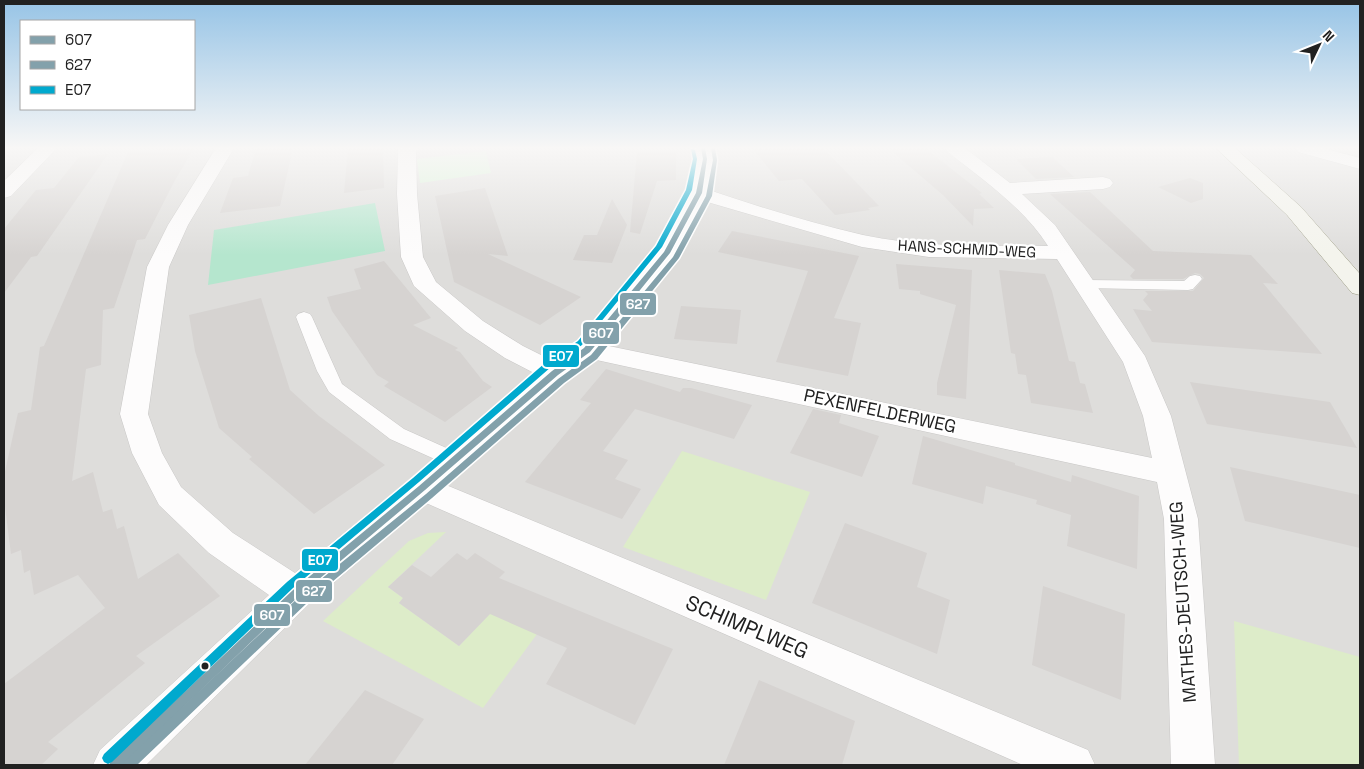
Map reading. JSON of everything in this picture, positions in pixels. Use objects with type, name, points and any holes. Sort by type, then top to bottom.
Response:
[{"type":"street","points":[[203,184],[178,225],[158,267],[134,414],[148,453],[170,496],[221,543],[296,592]]},
{"type":"street","points":[[407,184],[412,258],[426,286],[474,326],[514,352],[554,373]]},
{"type":"street","points":[[115,765],[296,592],[455,460],[554,373],[587,350],[667,253],[699,193],[701,184]]},
{"type":"street","name":"MATHES-DEUTSCH-WEG","points":[[1000,184],[1048,229],[1136,362],[1157,416],[1181,519],[1193,765]]},
{"type":"street","points":[[1006,189],[1089,184]]},
{"type":"street","points":[[1264,184],[1294,211],[1360,288]]},
{"type":"street","name":"HANS-SCHMID-WEG","points":[[699,193],[740,207],[862,242],[929,250],[1063,252]]},
{"type":"street","name":"PEXENFELDERWEG","points":[[587,350],[1172,474]]},
{"type":"street","name":"SCHIMPLWEG","points":[[422,488],[1073,765]]},
{"type":"lane","points":[[1084,284],[1188,286],[1194,279]]},
{"type":"lane","points":[[304,316],[335,388],[397,434],[455,460]]},
{"type":"shaded area","points":[[4,184],[1360,184],[1360,765],[4,765]]},
{"type":"green space","points":[[375,203],[385,251],[208,285],[214,230]]},
{"type":"green space","points":[[682,451],[810,492],[766,600],[623,547]]},
{"type":"green space","points":[[446,532],[388,587],[403,598],[399,603],[459,646],[500,603],[537,634],[483,708],[323,621],[409,541],[428,533]]},
{"type":"green space","points":[[1234,621],[1360,657],[1360,765],[1239,765]]},
{"type":"building","points":[[57,184],[87,184],[37,256],[31,257],[4,293],[4,229],[36,190],[54,188]]},
{"type":"building","points":[[114,184],[173,184],[145,239],[137,240],[114,308],[103,310],[101,365],[86,369],[72,481],[93,472],[103,512],[112,509],[117,529],[124,526],[138,579],[178,553],[220,596],[136,656],[145,663],[48,742],[58,749],[41,765],[4,765],[4,684],[105,608],[78,575],[34,595],[30,570],[24,573],[21,550],[11,554],[4,499],[4,476],[18,413],[31,410],[40,347],[44,346]]},
{"type":"building","points":[[231,184],[285,184],[280,206],[220,213]]},
{"type":"building","points":[[345,184],[384,184],[384,188],[344,193]]},
{"type":"building","points":[[634,184],[656,184],[640,234],[630,232]]},
{"type":"building","points":[[806,184],[858,184],[879,206],[868,208],[870,210],[835,215]]},
{"type":"building","points":[[930,184],[970,184],[982,193],[979,194],[994,208],[974,209],[973,226]]},
{"type":"building","points":[[1169,184],[1203,184],[1203,199],[1191,203],[1158,187]]},
{"type":"building","points":[[485,188],[508,256],[488,254],[581,297],[540,325],[454,282],[435,196]]},
{"type":"building","points":[[1090,192],[1153,251],[1251,255],[1278,284],[1263,283],[1322,354],[1152,342],[1133,309],[1152,311],[1143,300],[1148,294],[1145,291],[1193,291],[1204,278],[1200,274],[1195,273],[1183,279],[1133,279],[1130,276],[1135,270],[1050,194]]},
{"type":"building","points":[[612,199],[627,225],[612,263],[573,260],[584,235],[597,235]]},
{"type":"building","points":[[732,231],[859,256],[834,318],[861,323],[848,376],[776,362],[808,271],[718,252]]},
{"type":"building","points":[[384,261],[431,318],[413,325],[458,348],[455,350],[460,352],[483,381],[492,387],[445,422],[384,386],[389,382],[377,375],[332,311],[327,297],[361,289],[354,269]]},
{"type":"building","points":[[896,264],[972,270],[966,399],[937,395],[937,383],[956,305],[920,294],[920,291],[899,289]]},
{"type":"building","points":[[999,270],[1045,274],[1052,291],[1069,361],[1075,362],[1080,383],[1085,384],[1093,413],[1031,403],[1026,375],[1018,374],[1015,354],[1011,353]]},
{"type":"building","points":[[261,298],[290,390],[319,416],[385,465],[314,514],[249,459],[252,457],[219,428],[195,351],[189,315]]},
{"type":"building","points":[[681,306],[741,310],[737,344],[674,339]]},
{"type":"building","points":[[606,369],[680,392],[683,388],[691,388],[752,405],[734,439],[635,409],[603,451],[628,460],[615,479],[641,489],[622,519],[525,482],[591,403],[580,400]]},
{"type":"building","points":[[1190,382],[1330,402],[1357,448],[1207,424]]},
{"type":"building","points":[[813,409],[841,415],[839,423],[879,436],[862,477],[790,453]]},
{"type":"building","points":[[923,436],[1015,463],[1015,465],[1071,482],[1072,475],[1139,496],[1137,569],[1067,546],[1071,515],[1036,504],[1037,500],[986,486],[983,504],[912,484]]},
{"type":"building","points":[[1230,467],[1360,495],[1360,548],[1245,521]]},
{"type":"building","points":[[845,523],[927,553],[917,587],[950,600],[937,654],[812,603]]},
{"type":"building","points":[[457,553],[467,560],[475,553],[505,572],[499,578],[673,649],[635,725],[546,684],[567,648],[490,614],[459,646],[399,603],[403,598],[388,587],[412,565],[431,577]]},
{"type":"building","points":[[1043,586],[1125,614],[1121,700],[1032,665]]},
{"type":"building","points":[[759,680],[855,721],[842,765],[724,765]]},
{"type":"building","points":[[365,690],[424,719],[392,765],[305,765]]},
{"type":"transit line","name":"E07","points":[[108,758],[290,585],[416,480],[548,365],[580,343],[659,247],[689,190],[690,184]]},
{"type":"transit line","name":"607","points":[[115,765],[296,593],[422,488],[555,373],[587,350],[667,253],[699,193],[701,184]]},
{"type":"transit line","name":"627","points":[[129,765],[303,600],[429,496],[561,381],[594,357],[676,258],[709,196],[711,184]]}]
